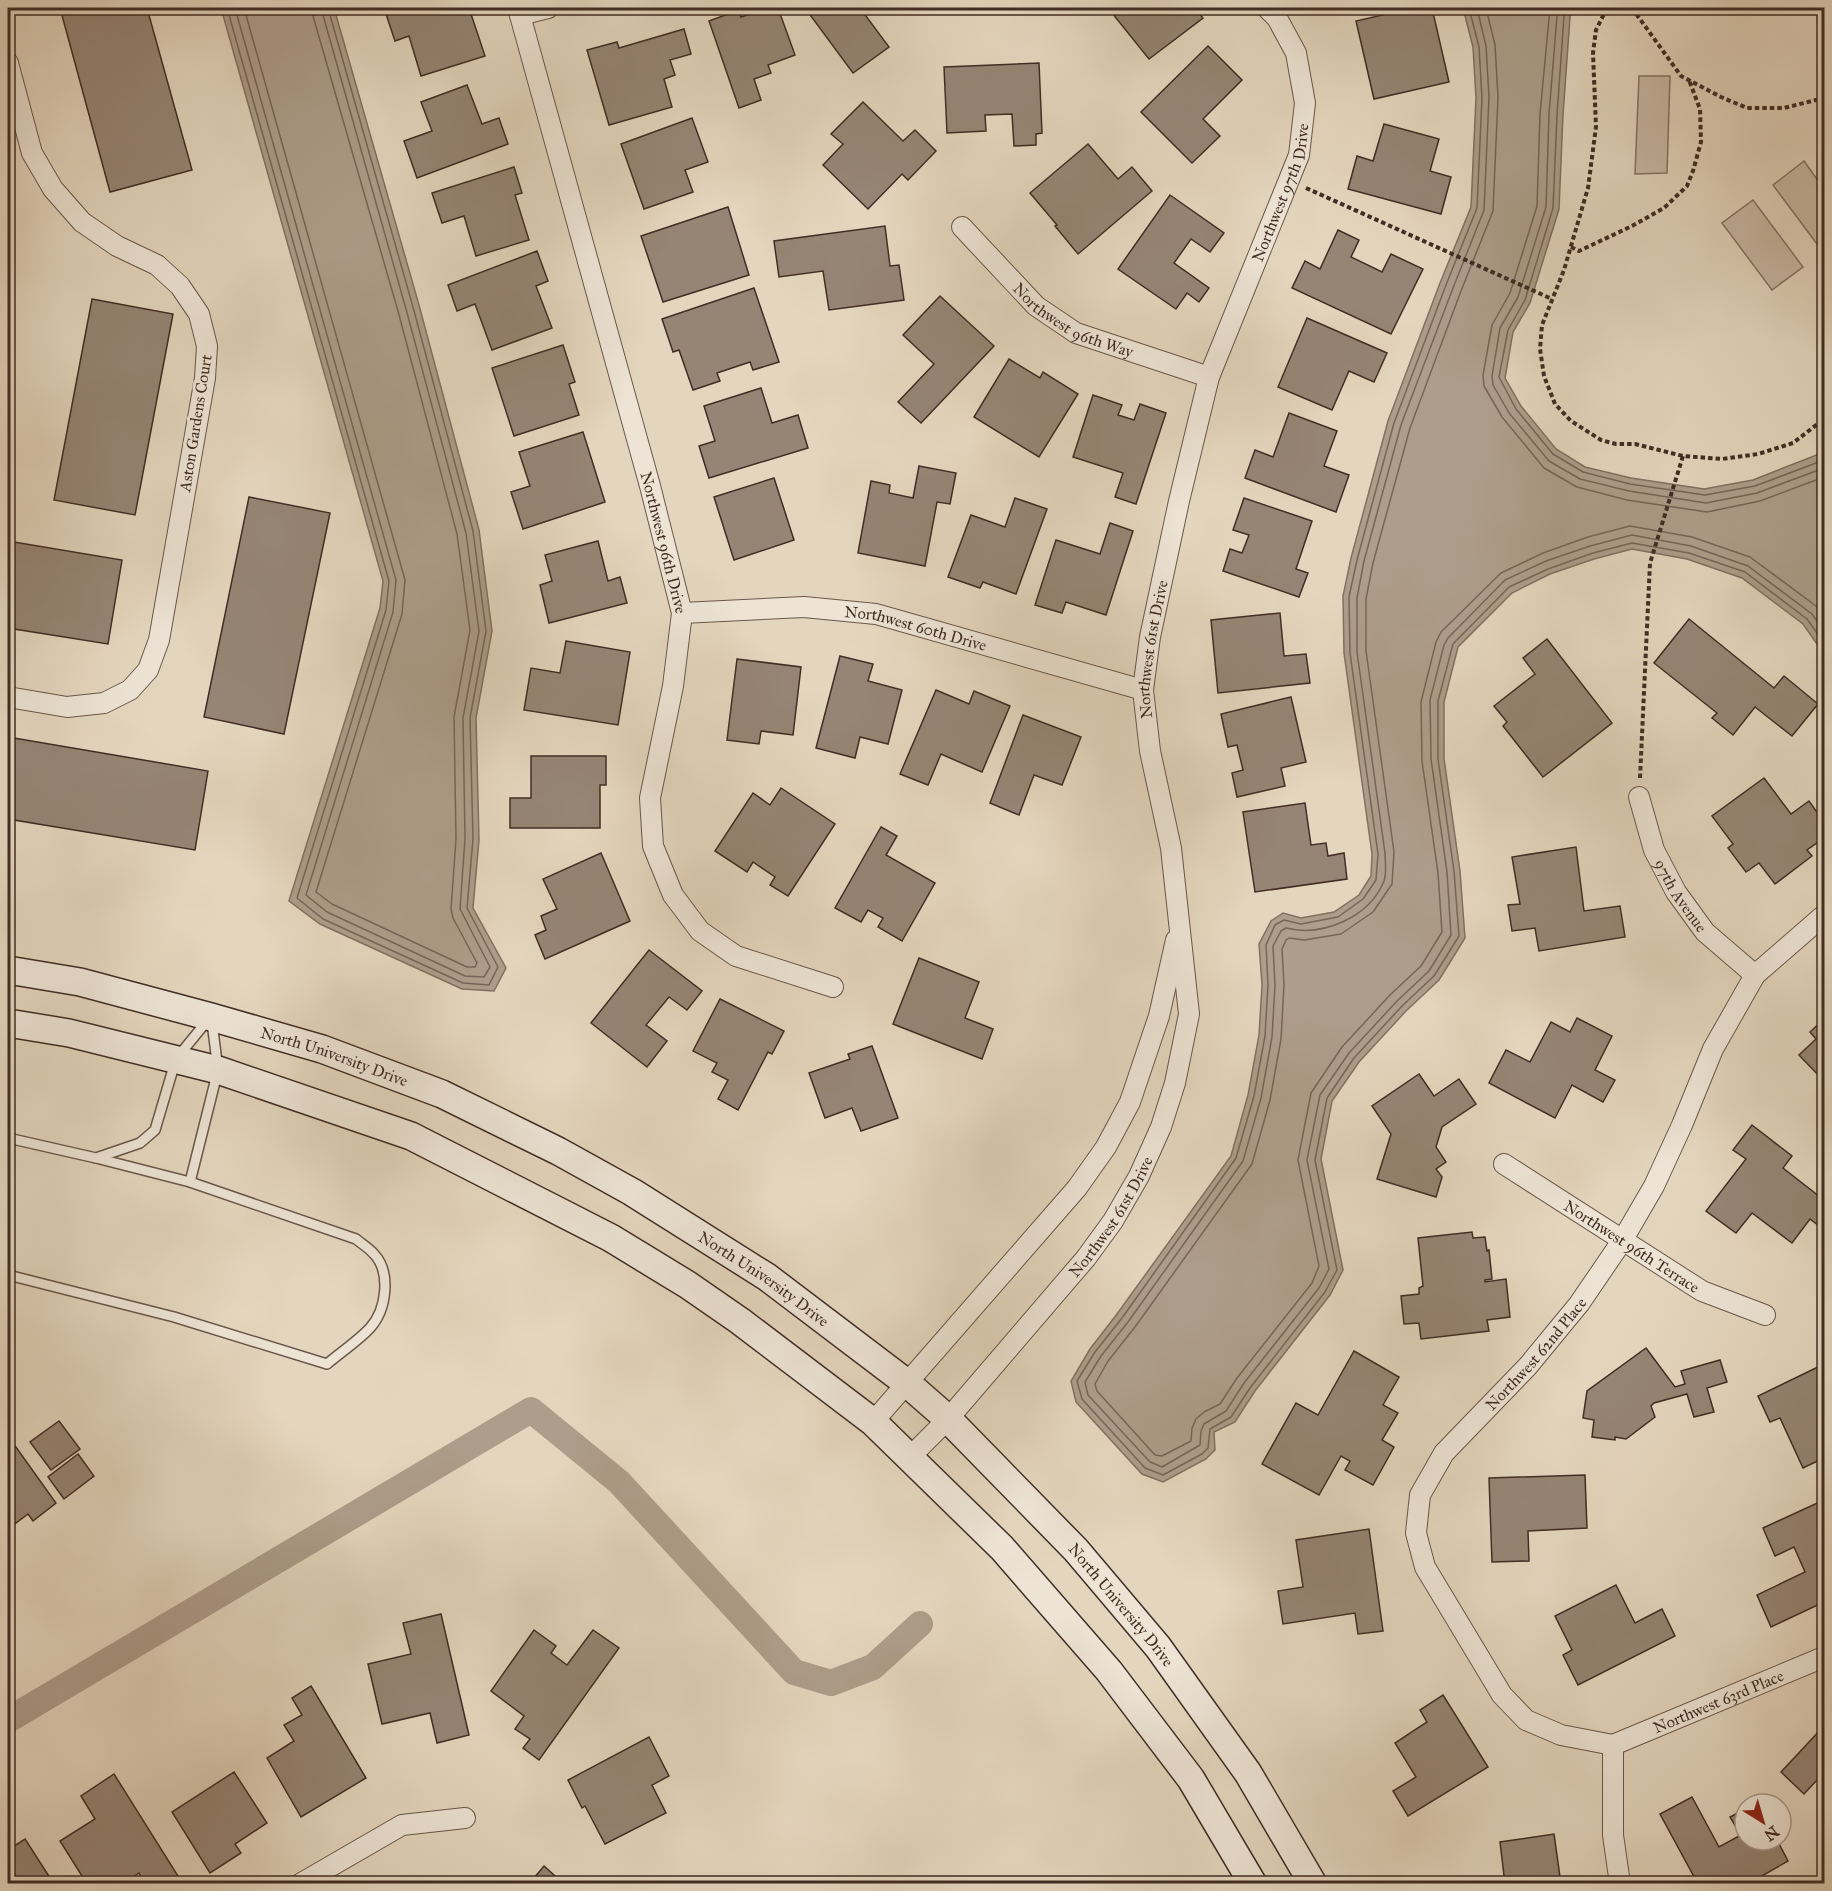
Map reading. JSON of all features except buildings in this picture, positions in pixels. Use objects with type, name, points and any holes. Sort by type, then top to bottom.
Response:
[{"type":"main road","name":"North University Drive","points":[[8,970],[80,982],[211,1017],[322,1049],[442,1094],[558,1151],[632,1192],[767,1277],[908,1384],[948,1419],[1076,1550],[1158,1647],[1248,1773],[1313,1884]]},
{"type":"main road","points":[[8,1023],[69,1033],[218,1070],[411,1136],[611,1238],[688,1285],[741,1321],[873,1422],[1002,1548],[1109,1671],[1191,1779],[1253,1884]]},
{"type":"street","points":[[519,11],[548,8]]},
{"type":"street","name":"Northwest 97th Drive","points":[[1209,377],[1299,155],[1305,103],[1296,53],[1276,18],[1267,8]]},
{"type":"street","name":"Northwest 96th Drive","points":[[519,11],[650,486],[682,613],[673,686],[650,798],[653,846],[673,895],[700,931],[736,956],[833,987]]},
{"type":"street","name":"Aston Gardens Court","points":[[8,63],[32,153],[53,189],[82,222],[117,246],[157,265],[180,286],[199,314],[207,346],[205,378],[159,640],[148,670],[130,690],[104,703],[67,707],[8,696]]},
{"type":"street","name":"Northwest 96th Way","points":[[962,227],[1036,306],[1076,333],[1209,377]]},
{"type":"street","name":"Northwest 61st Drive","points":[[910,1457],[948,1419],[1086,1258],[1113,1221],[1139,1176],[1161,1127],[1175,1083],[1189,1014],[1171,848],[1150,751],[1143,690],[1150,637],[1179,501],[1209,377]]},
{"type":"street","name":"Northwest 60th Drive","points":[[682,613],[804,607],[876,614],[1143,690]]},
{"type":"street","name":"97th Avenue","points":[[1640,796],[1654,850],[1676,892],[1705,932],[1755,975]]},
{"type":"street","name":"Northwest 62nd Place","points":[[1613,1745],[1561,1735],[1526,1720],[1502,1695],[1425,1567],[1416,1533],[1420,1495],[1444,1453],[1528,1366],[1579,1304],[1622,1241],[1654,1186],[1713,1049],[1755,975],[1824,915]]},
{"type":"street","name":"Northwest 61st Drive","points":[[873,1422],[1077,1188],[1106,1147],[1130,1102],[1159,1017],[1179,922]]},
{"type":"street","name":"Northwest 96th Terrace","points":[[1504,1164],[1702,1291],[1766,1315]]},
{"type":"street","name":"Northwest 63rd Place","points":[[1613,1745],[1824,1658]]},
{"type":"street","points":[[1613,1745],[1613,1835],[1620,1884]]},
{"type":"street","points":[[300,1884],[402,1825],[465,1818]]},
{"type":"lane","points":[[96,1158],[140,1143],[155,1130],[176,1059],[211,1017]]},
{"type":"lane","points":[[190,1182],[218,1070],[211,1017]]},
{"type":"lane","points":[[8,1138],[190,1182],[356,1239],[375,1254],[384,1270],[385,1293],[378,1316],[370,1328],[327,1364],[174,1317],[8,1275]]},
{"type":"path","points":[[1607,8],[1596,30],[1593,53],[1596,127],[1588,188],[1564,270],[1542,325],[1540,349],[1544,376],[1554,404],[1571,421],[1601,440],[1616,444],[1635,444],[1683,456],[1722,459],[1758,454],[1793,444],[1824,419]]},
{"type":"path","points":[[1632,8],[1681,76],[1721,98],[1747,108],[1784,108],[1824,98]]},
{"type":"path","points":[[1571,247],[1579,251],[1632,226],[1664,208],[1687,186],[1694,171],[1701,142],[1700,109],[1689,80]]},
{"type":"path","points":[[1289,181],[1552,299]]},
{"type":"path","points":[[1640,796],[1640,751],[1650,563],[1683,456]]},
{"type":"shaded area","points":[[1639,76],[1670,76],[1667,173],[1635,174]]},
{"type":"shaded area","points":[[1804,161],[1824,189],[1823,252],[1773,185]]},
{"type":"shaded area","points":[[1753,200],[1803,267],[1772,290],[1722,223]]},
{"type":"water","points":[[221,8],[334,8],[419,305],[479,530],[492,631],[476,718],[479,840],[473,908],[506,968],[494,991],[462,989],[320,924],[289,901],[380,608],[383,581]]},
{"type":"water","points":[[1463,8],[1573,8],[1570,17],[1563,115],[1559,209],[1530,303],[1513,332],[1505,378],[1521,406],[1556,449],[1585,467],[1631,478],[1704,489],[1753,480],[1824,452],[1824,654],[1803,624],[1742,578],[1687,559],[1632,549],[1550,574],[1512,593],[1458,647],[1444,702],[1444,759],[1460,871],[1465,938],[1439,980],[1406,1011],[1359,1062],[1332,1101],[1321,1159],[1343,1270],[1330,1295],[1255,1391],[1235,1422],[1214,1432],[1215,1450],[1206,1459],[1163,1482],[1142,1474],[1076,1402],[1071,1381],[1090,1349],[1231,1156],[1248,1095],[1259,1035],[1262,985],[1259,944],[1271,921],[1283,913],[1301,918],[1334,912],[1359,895],[1371,876],[1372,854],[1344,653],[1343,596],[1388,421],[1471,207],[1476,98],[1473,47]]},
{"type":"waterway","points":[[8,1720],[531,1410],[619,1482],[794,1672],[831,1683],[873,1667],[920,1624]]}]
